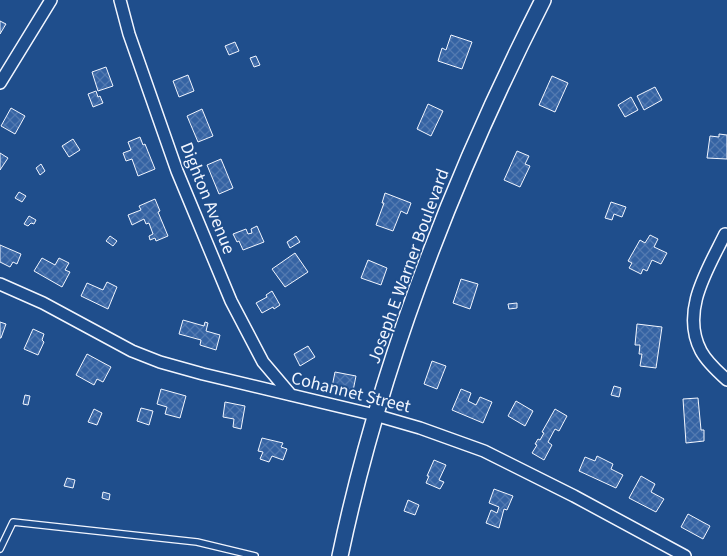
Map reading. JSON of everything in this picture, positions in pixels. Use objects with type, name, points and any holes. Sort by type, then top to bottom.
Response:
[{"type":"main road","name":"Joseph E Warner Boulevard","points":[[340,556],[375,415],[404,325],[448,207],[494,99],[543,0]]},
{"type":"street","points":[[0,83],[51,0]]},
{"type":"street","name":"Dighton Avenue","points":[[120,0],[129,34],[177,171],[231,301],[264,362],[290,395]]},
{"type":"street","points":[[725,234],[698,289],[694,306],[694,329],[701,351],[727,380]]},
{"type":"street","name":"Cohannet Street","points":[[0,284],[43,303],[132,351],[160,362],[375,415],[420,428],[484,451],[574,496],[685,556]]},
{"type":"lane","points":[[0,549],[13,522],[197,542],[239,554],[255,556]]},
{"type":"building","points":[[0,21],[6,24],[0,34]]},
{"type":"building","points":[[451,35],[472,42],[462,69],[438,61],[442,48],[446,50]]},
{"type":"building","points":[[235,42],[239,51],[229,55],[225,46]]},
{"type":"building","points":[[256,56],[260,65],[254,67],[250,58]]},
{"type":"building","points":[[106,67],[113,86],[98,91],[92,72]]},
{"type":"building","points":[[188,75],[194,91],[179,97],[173,81]]},
{"type":"building","points":[[552,76],[568,83],[555,112],[539,105]]},
{"type":"building","points":[[655,87],[662,100],[644,110],[637,96]]},
{"type":"building","points":[[96,91],[103,103],[93,107],[88,94]]},
{"type":"building","points":[[631,97],[638,110],[625,117],[618,105]]},
{"type":"building","points":[[428,104],[443,111],[431,136],[417,129]]},
{"type":"building","points":[[11,108],[25,116],[15,134],[1,126]]},
{"type":"building","points":[[202,109],[213,136],[198,142],[187,116]]},
{"type":"building","points":[[719,134],[727,135],[727,159],[707,158],[710,136],[719,137]]},
{"type":"building","points":[[140,137],[143,145],[145,144],[155,169],[138,176],[132,159],[126,161],[123,153],[131,150],[128,142]]},
{"type":"building","points":[[73,139],[80,150],[69,157],[62,146]]},
{"type":"building","points":[[517,151],[529,156],[525,164],[530,166],[520,187],[504,180]]},
{"type":"building","points":[[0,153],[8,158],[0,170]]},
{"type":"building","points":[[221,159],[233,188],[219,194],[207,165]]},
{"type":"building","points":[[41,164],[45,171],[40,175],[36,168]]},
{"type":"building","points":[[19,192],[26,196],[22,202],[15,198]]},
{"type":"building","points":[[385,193],[411,203],[407,214],[401,211],[393,231],[376,225],[384,203],[382,203]]},
{"type":"building","points":[[155,199],[168,236],[156,241],[155,238],[150,240],[149,236],[153,234],[149,223],[146,224],[144,219],[132,225],[128,215],[141,210],[139,206]]},
{"type":"building","points":[[611,202],[626,207],[622,217],[614,214],[612,220],[605,218]]},
{"type":"building","points":[[29,216],[36,220],[34,224],[31,223],[28,226],[24,224]]},
{"type":"building","points":[[257,226],[264,242],[243,250],[233,234],[246,229],[248,234],[252,233],[251,229]]},
{"type":"building","points":[[650,235],[658,239],[654,247],[667,253],[661,264],[652,260],[647,271],[643,269],[641,274],[629,268],[632,263],[628,261],[640,240],[645,243]]},
{"type":"building","points":[[110,236],[117,241],[113,246],[106,241]]},
{"type":"building","points":[[296,236],[300,242],[290,248],[287,242]]},
{"type":"building","points":[[0,245],[21,254],[17,264],[13,262],[10,267],[0,262]]},
{"type":"building","points":[[295,253],[308,272],[285,287],[272,269]]},
{"type":"building","points":[[42,258],[55,265],[59,258],[69,263],[65,270],[70,272],[62,287],[34,271]]},
{"type":"building","points":[[368,260],[387,268],[381,285],[361,278]]},
{"type":"building","points":[[461,279],[478,284],[470,309],[453,303]]},
{"type":"building","points":[[107,282],[117,287],[108,309],[81,296],[87,283],[103,290]]},
{"type":"building","points":[[272,291],[280,305],[262,313],[256,303],[267,297],[266,295]]},
{"type":"building","points":[[517,303],[517,308],[509,309],[508,304]]},
{"type":"building","points":[[183,320],[204,326],[205,322],[208,323],[206,331],[220,335],[216,350],[200,345],[201,340],[179,334]]},
{"type":"building","points":[[0,322],[6,324],[1,338],[0,338]]},
{"type":"building","points":[[637,324],[662,327],[656,368],[640,366],[642,354],[639,354],[640,345],[635,345]]},
{"type":"building","points":[[33,329],[44,334],[42,340],[44,342],[38,355],[24,349]]},
{"type":"building","points":[[308,346],[315,357],[300,366],[294,354]]},
{"type":"building","points":[[87,354],[111,367],[103,382],[97,379],[94,385],[76,375]]},
{"type":"building","points":[[432,361],[446,366],[437,389],[424,384]]},
{"type":"building","points":[[335,372],[356,376],[353,391],[332,387]]},
{"type":"building","points":[[614,386],[621,388],[619,397],[611,395]]},
{"type":"building","points":[[161,389],[186,396],[180,418],[165,414],[167,407],[157,404]]},
{"type":"building","points":[[461,389],[471,393],[468,401],[476,405],[480,397],[492,402],[483,423],[452,410]]},
{"type":"building","points":[[25,395],[30,396],[28,405],[23,404]]},
{"type":"building","points":[[698,398],[701,430],[704,430],[704,441],[686,443],[683,399]]},
{"type":"building","points":[[516,401],[533,411],[525,426],[508,416]]},
{"type":"building","points":[[225,402],[245,406],[241,429],[233,427],[234,419],[223,417]]},
{"type":"building","points":[[141,408],[153,411],[149,425],[137,421]]},
{"type":"building","points":[[94,409],[102,413],[97,425],[88,422]]},
{"type":"building","points":[[555,409],[567,416],[559,431],[555,429],[548,442],[552,445],[544,460],[532,453],[537,445],[535,444],[544,433],[542,432]]},
{"type":"building","points":[[262,438],[283,443],[281,447],[287,449],[283,460],[272,456],[269,462],[260,459],[263,452],[258,451]]},
{"type":"building","points":[[597,456],[613,464],[611,469],[623,475],[616,488],[579,471],[585,457],[595,461]]},
{"type":"building","points":[[434,460],[446,465],[439,480],[444,482],[440,489],[426,483]]},
{"type":"building","points":[[641,476],[655,484],[651,492],[664,499],[656,512],[629,498]]},
{"type":"building","points":[[67,478],[75,480],[73,488],[64,486]]},
{"type":"building","points":[[494,489],[513,496],[507,510],[504,509],[499,528],[486,523],[491,510],[497,513],[499,507],[489,503]]},
{"type":"building","points":[[103,492],[110,494],[109,500],[102,498]]},
{"type":"building","points":[[408,500],[419,505],[415,515],[404,511]]},
{"type":"building","points":[[688,514],[710,526],[703,539],[681,527]]}]
